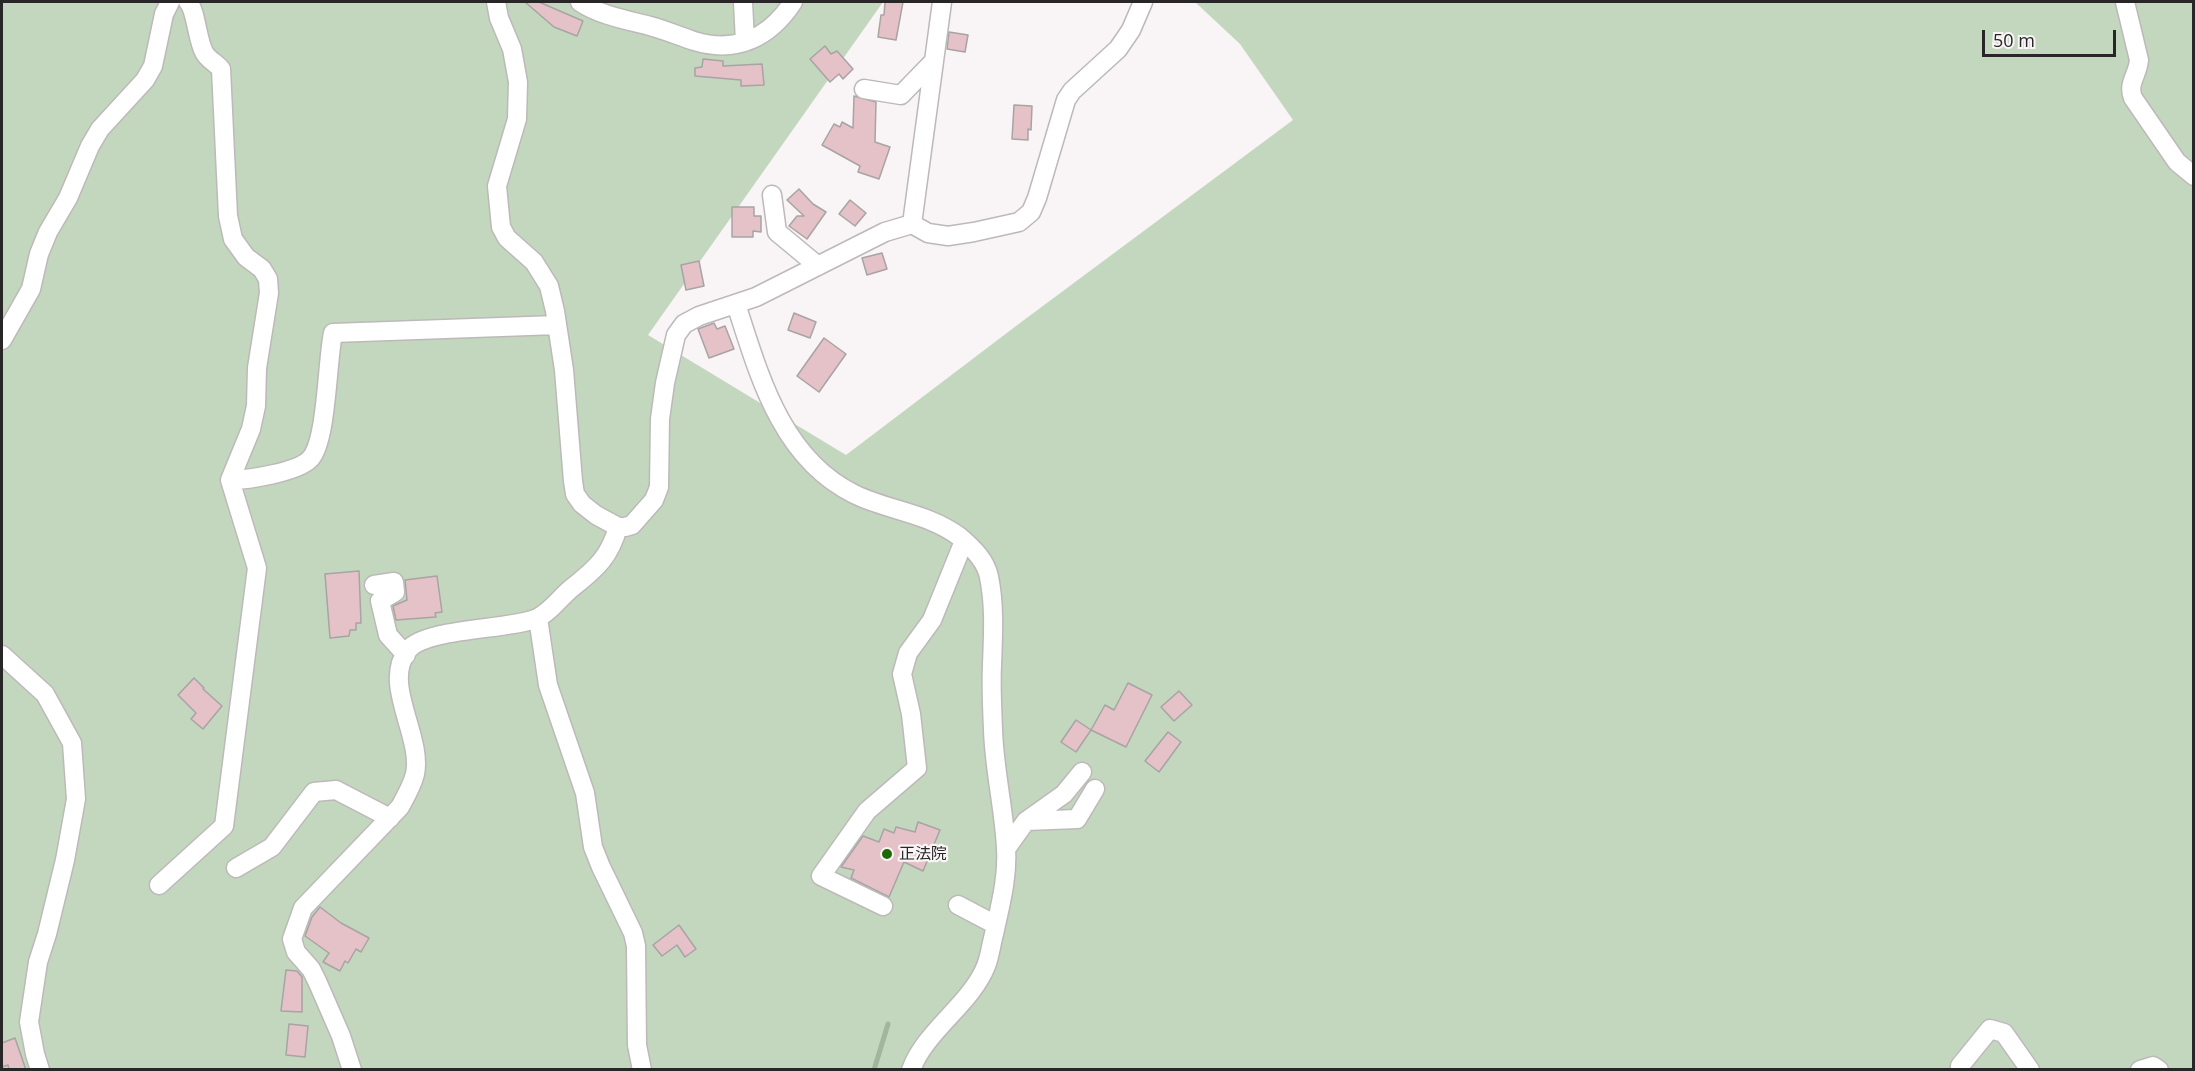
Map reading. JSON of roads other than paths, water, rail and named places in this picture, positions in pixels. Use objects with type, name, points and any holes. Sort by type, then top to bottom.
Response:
[{"type":"street","points":[[2,340],[31,289],[39,254],[48,232],[68,198],[90,146],[100,129],[145,80],[153,66],[164,14],[170,2]]},
{"type":"street","points":[[159,885],[224,826],[257,568],[230,480],[251,429],[256,406],[257,368],[269,293],[267,279],[261,269],[246,257],[233,239],[228,216],[221,69],[205,56],[196,31],[192,6],[188,2]]},
{"type":"street","points":[[496,2],[499,18],[512,49],[518,81],[517,118],[497,186],[501,227],[507,238],[534,262],[549,286],[567,399],[569,452],[575,494],[582,504],[618,527],[632,525],[654,500],[659,488],[660,419],[665,383],[676,335],[684,324],[699,316],[769,291],[885,232],[912,224],[928,233],[948,236],[1019,222],[1030,212],[1044,177],[1066,100],[1071,91],[1118,49],[1131,30],[1143,2]]},
{"type":"street","points":[[580,2],[613,16],[695,41],[732,45],[745,42],[771,29],[793,2]]},
{"type":"street","points":[[743,2],[745,42]]},
{"type":"street","points":[[912,224],[942,2]]},
{"type":"street","points":[[2125,2],[2139,60],[2139,67],[2130,84],[2133,98],[2177,162],[2193,176]]},
{"type":"street","points":[[864,89],[901,95],[933,62]]},
{"type":"street","points":[[772,195],[777,232],[818,266]]},
{"type":"street","points":[[736,304],[756,364],[776,412],[801,452],[829,478],[854,494],[902,509],[941,525],[964,541],[984,562],[990,586],[993,606],[993,735],[1006,849],[1005,879],[987,965],[979,980],[936,1033],[911,1070]]},
{"type":"street","points":[[230,480],[251,478],[293,468],[309,460],[319,446],[333,333],[557,325]]},
{"type":"street","points":[[352,1070],[341,1036],[317,981],[311,969],[296,952],[292,939],[303,908],[400,807],[409,790],[415,773],[415,752],[399,691],[400,676],[408,650],[420,641],[471,630],[520,624],[538,618],[601,563],[613,547],[618,527]]},
{"type":"street","points":[[883,906],[821,876],[867,811],[916,768],[911,714],[902,675],[908,653],[932,620],[964,541]]},
{"type":"street","points":[[374,585],[394,582],[395,592],[380,601],[388,635],[406,655]]},
{"type":"street","points":[[538,618],[548,685],[585,793],[593,847],[633,933],[636,946],[637,1045],[642,1070]]},
{"type":"street","points":[[2,655],[45,694],[72,742],[76,799],[65,860],[36,971],[29,1022],[40,1070]]},
{"type":"street","points":[[1006,849],[1026,821],[1064,794],[1082,772]]},
{"type":"street","points":[[1026,821],[1077,819],[1095,789]]},
{"type":"street","points":[[236,868],[272,847],[314,792],[336,790],[390,818]]},
{"type":"street","points":[[958,904],[996,925]]},
{"type":"street","points":[[1960,1070],[1960,1066],[1990,1029],[2004,1034],[2030,1070]]},
{"type":"street","points":[[2140,1070],[2153,1066],[2159,1070]]},
{"type":"waterway","points":[[874,1070],[888,1024]]},
{"type":"place","name":"正法院","points":[[887,854]]}]
